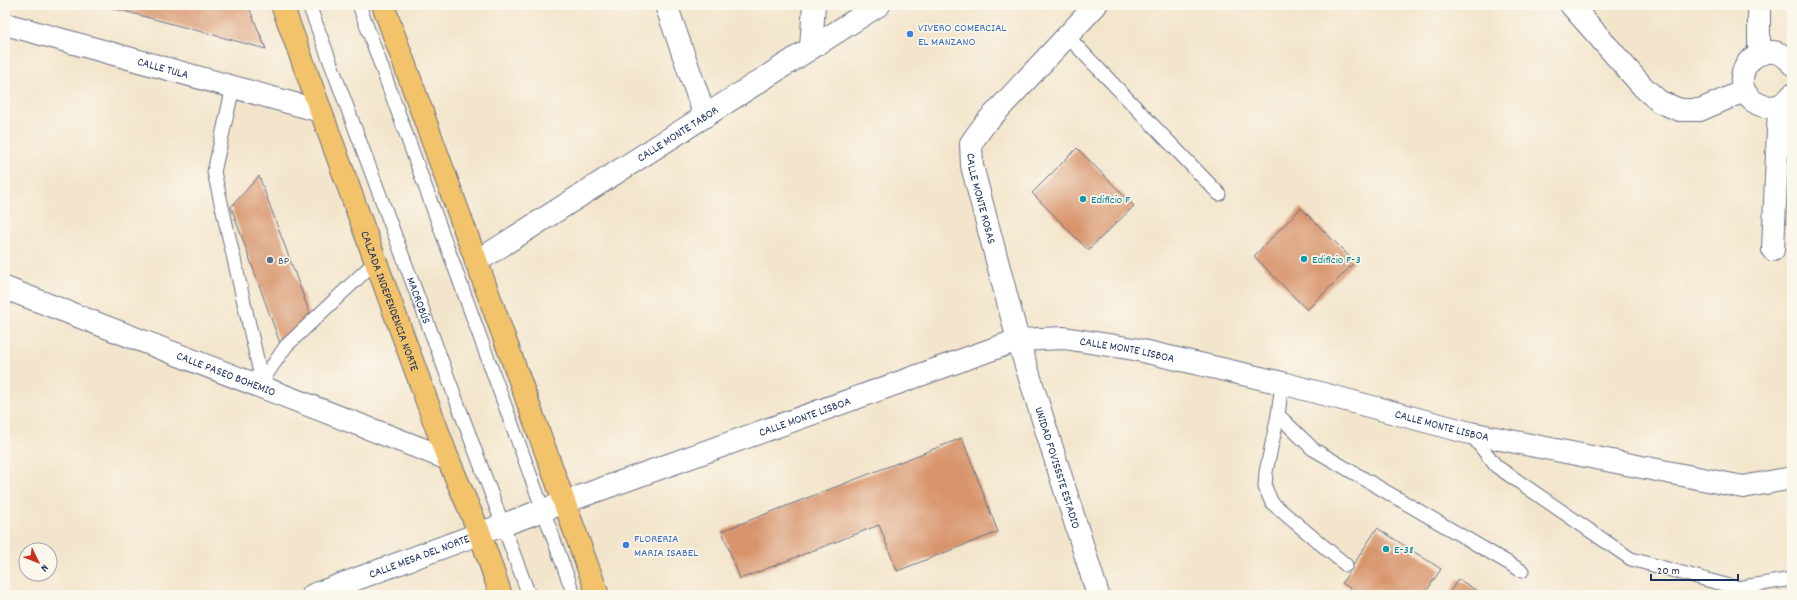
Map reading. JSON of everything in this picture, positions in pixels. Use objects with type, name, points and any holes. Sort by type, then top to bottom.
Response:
[{"type":"main road","name":"CALZADA INDEPENDENCIA NORTE","points":[[282,5],[448,459],[480,534],[501,595]]},
{"type":"main road","points":[[383,5],[598,595]]},
{"type":"street","points":[[666,5],[705,116]]},
{"type":"street","points":[[811,48],[814,5]]},
{"type":"street","name":"CALLE MONTE TABOR","points":[[476,262],[879,5]]},
{"type":"street","name":"CALLE MONTE ROSAS","points":[[1018,340],[972,166],[971,143],[984,125],[1096,5]]},
{"type":"street","points":[[1571,5],[1644,88],[1660,102],[1680,110],[1700,110],[1744,90]]},
{"type":"street","points":[[1759,5],[1759,54]]},
{"type":"street","name":"CALLE TULA","points":[[5,24],[320,111]]},
{"type":"street","points":[[1773,250],[1785,100],[1769,107],[1758,105],[1750,99],[1744,90],[1742,80],[1744,69],[1750,60],[1759,54],[1769,52],[1780,54],[1790,60],[1792,64]]},
{"type":"street","name":"CALLE PASEO BOHEMIO","points":[[5,288],[262,384],[448,459]]},
{"type":"street","name":"CALLE MONTE LISBOA","points":[[480,534],[565,502],[1018,340],[1064,338],[1134,349],[1282,383],[1470,433],[1743,487],[1792,478]]},
{"type":"street","name":"UNIDAD FOVISSSTE ESTADIO","points":[[1018,340],[1098,595]]},
{"type":"street","name":"CALLE MESA DEL NORTE","points":[[314,595],[480,534]]},
{"type":"lane","name":"MACROBÚS","points":[[309,5],[529,595]]},
{"type":"lane","points":[[359,5],[574,595]]},
{"type":"lane","points":[[1067,36],[1219,194]]},
{"type":"lane","points":[[233,87],[214,172],[262,384]]},
{"type":"lane","points":[[262,384],[286,346],[376,261]]},
{"type":"lane","points":[[1282,383],[1278,415],[1266,472],[1265,487],[1272,503],[1282,514],[1346,565]]},
{"type":"lane","points":[[1278,415],[1313,449],[1522,571]]},
{"type":"lane","points":[[1470,433],[1496,466],[1631,559],[1737,588],[1792,579]]},
{"type":"building","points":[[110,5],[248,5],[266,49],[109,7]]},
{"type":"building","name":"Edificio F","points":[[1077,148],[1134,206],[1088,250],[1032,193]]},
{"type":"building","name":"BP","points":[[259,176],[310,314],[281,346],[231,207]]},
{"type":"building","name":"Edificio F-3","points":[[1301,208],[1355,262],[1307,310],[1254,256]]},
{"type":"building","points":[[962,438],[998,532],[897,571],[879,525],[740,579],[722,531]]},
{"type":"building","name":"E-38","points":[[1377,528],[1441,569],[1424,595],[1360,595],[1342,583]]},
{"type":"building","points":[[1458,579],[1484,595],[1448,595]]},
{"type":"place","name":"VIVERO COMERCIAL EL MANZANO","points":[[910,34]]},
{"type":"place","name":"Edificio F","points":[[1083,199]]},
{"type":"place","name":"Edificio F-3","points":[[1304,259]]},
{"type":"place","name":"BP","points":[[270,260]]},
{"type":"place","name":"FLORERIA MARIA ISABEL","points":[[626,545]]},
{"type":"place","name":"E-38","points":[[1386,549]]}]
